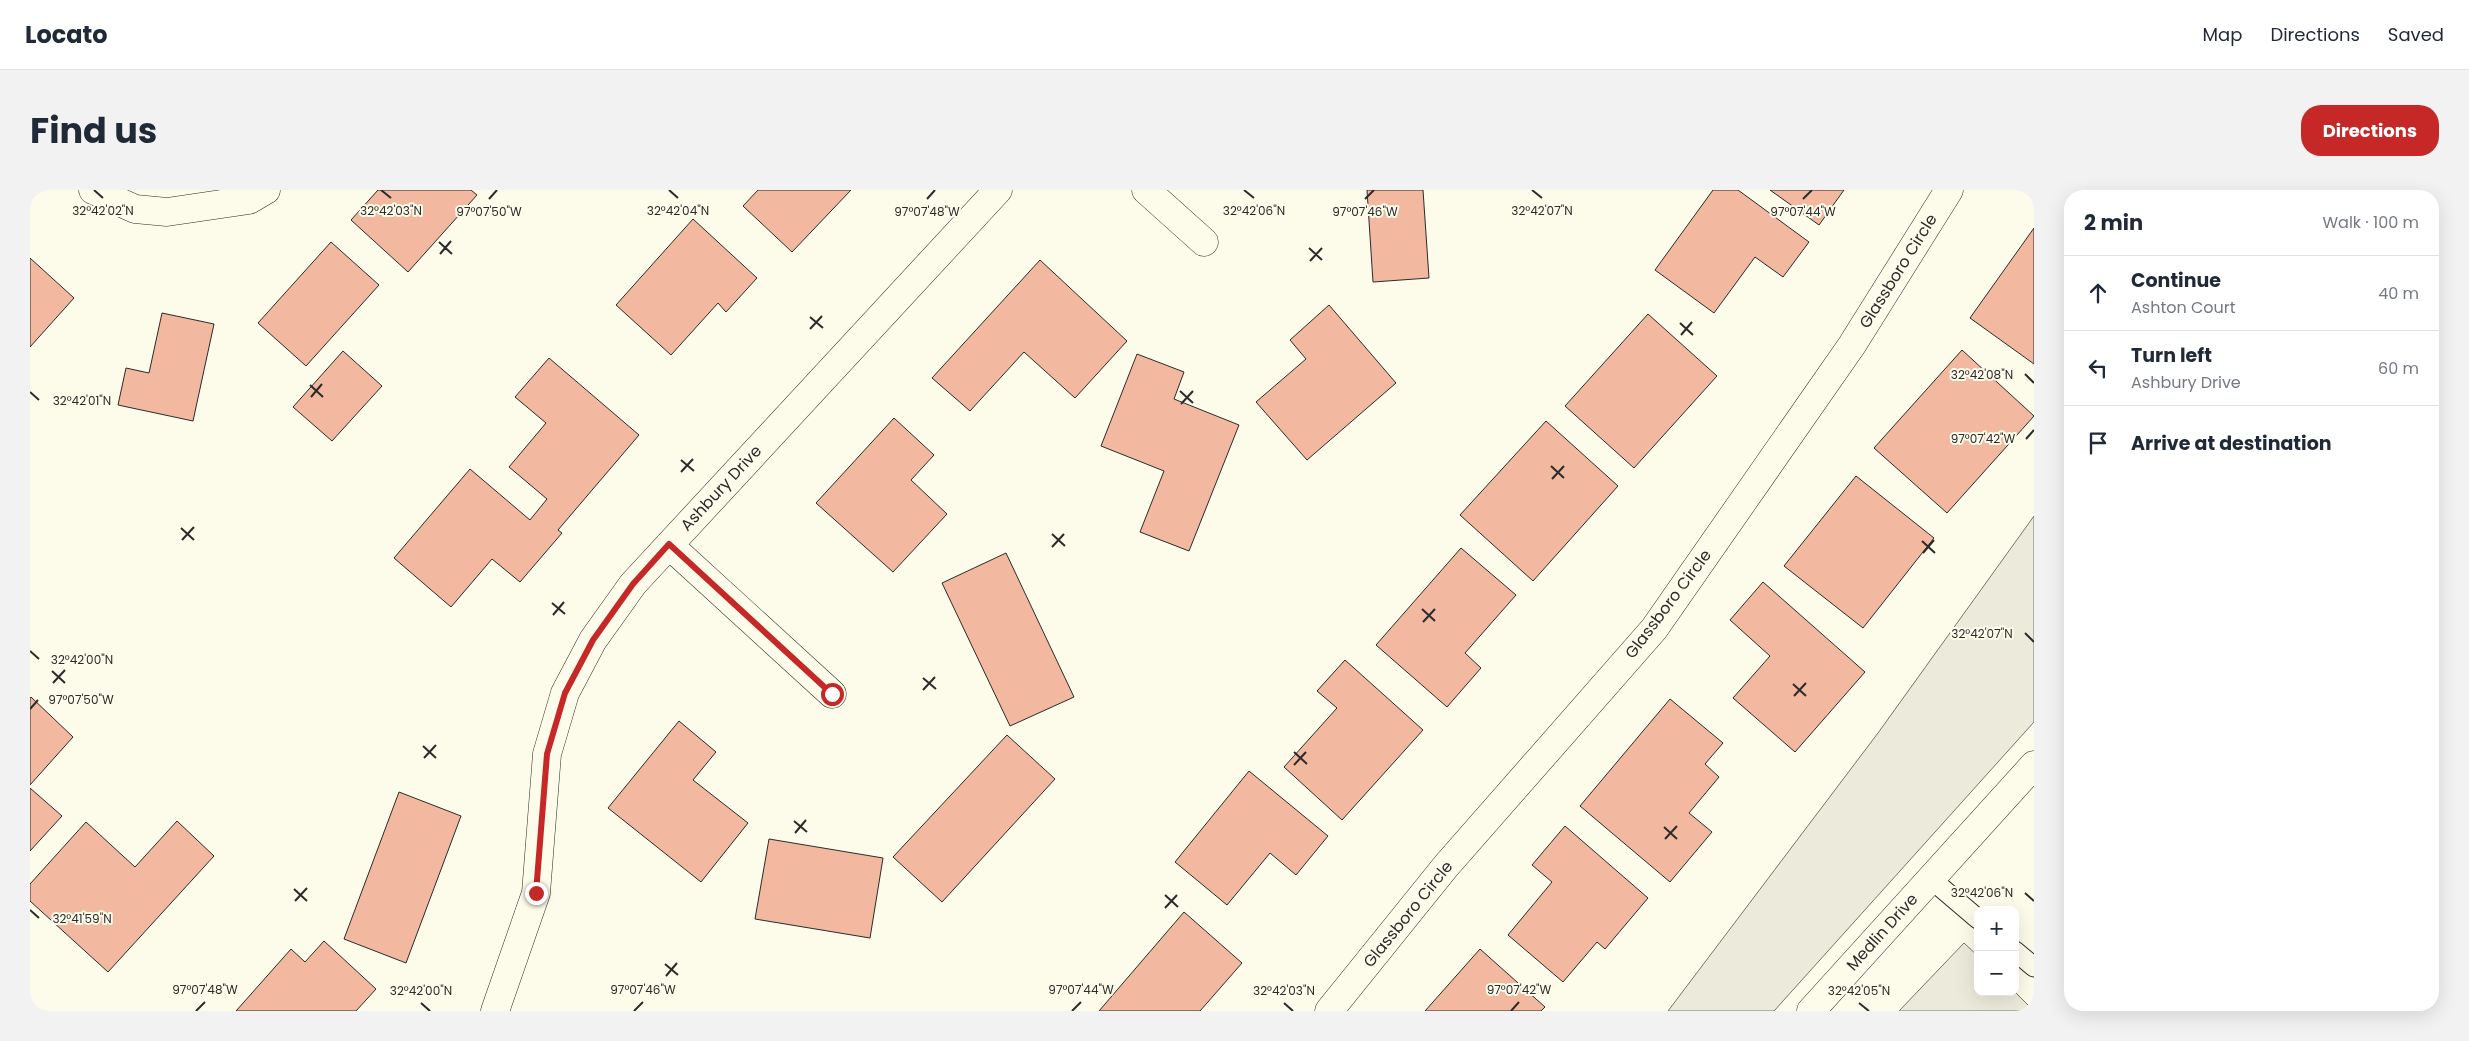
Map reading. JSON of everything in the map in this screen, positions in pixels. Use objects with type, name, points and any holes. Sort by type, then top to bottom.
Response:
[{"type":"street","points":[[93,190],[135,209],[167,212],[249,200],[266,190]]},
{"type":"street","name":"Ashbury Drive","points":[[495,1011],[536,893],[547,754],[565,693],[593,640],[633,584],[669,544],[998,190]]},
{"type":"street","points":[[1146,190],[1204,242]]},
{"type":"street","name":"Glassboro Circle","points":[[1329,1011],[1446,866],[1654,629],[1852,345],[1949,190]]},
{"type":"street","points":[[669,544],[832,694]]},
{"type":"street","name":"Medlin Drive","points":[[1811,1011],[2034,765]]},
{"type":"lane","points":[[1931,879],[1974,916]]},
{"type":"lane","points":[[2019,954],[2034,967]]},
{"type":"shaded area","points":[[2034,516],[2034,722],[1774,1011],[1668,1011],[1878,733]]},
{"type":"shaded area","points":[[1964,943],[1974,952],[1974,996],[2019,996],[2034,1011],[1899,1011]]},
{"type":"building","points":[[378,190],[471,190],[477,195],[408,272],[351,220]]},
{"type":"building","points":[[758,190],[851,190],[792,252],[743,206]]},
{"type":"building","points":[[1367,190],[1423,190],[1429,278],[1373,282]]},
{"type":"building","points":[[1713,190],[1738,190],[1809,242],[1783,277],[1755,257],[1714,313],[1655,270]]},
{"type":"building","points":[[1770,190],[1844,190],[1819,225]]},
{"type":"building","points":[[693,219],[757,278],[726,312],[718,303],[671,355],[616,305]]},
{"type":"building","points":[[2034,228],[2034,364],[1970,318]]},
{"type":"building","points":[[331,242],[379,285],[306,366],[258,323]]},
{"type":"building","points":[[30,258],[74,298],[30,347]]},
{"type":"building","points":[[1040,260],[1127,341],[1075,398],[1024,352],[970,411],[932,378]]},
{"type":"building","points":[[1329,305],[1396,383],[1307,460],[1256,402],[1306,359],[1290,340]]},
{"type":"building","points":[[162,313],[214,324],[193,421],[118,405],[126,368],[149,373]]},
{"type":"building","points":[[1648,314],[1717,376],[1634,468],[1565,406]]},
{"type":"building","points":[[1962,350],[2034,416],[1947,513],[1874,448]]},
{"type":"building","points":[[343,351],[382,386],[332,441],[293,407]]},
{"type":"building","points":[[1137,354],[1184,372],[1174,399],[1239,425],[1189,551],[1140,532],[1164,471],[1101,446]]},
{"type":"building","points":[[549,358],[639,435],[558,530],[562,533],[520,582],[492,559],[451,607],[394,558],[470,469],[530,520],[547,499],[509,467],[546,423],[515,397]]},
{"type":"building","points":[[894,418],[934,455],[911,480],[947,514],[893,572],[816,503]]},
{"type":"building","points":[[1546,421],[1618,486],[1533,581],[1460,515]]},
{"type":"building","points":[[1856,476],[1934,538],[1863,628],[1784,566]]},
{"type":"building","points":[[1461,548],[1516,595],[1465,653],[1481,668],[1447,707],[1376,645]]},
{"type":"building","points":[[1006,553],[1074,697],[1010,726],[942,583]]},
{"type":"building","points":[[1763,582],[1865,672],[1795,752],[1733,698],[1770,656],[1730,620]]},
{"type":"building","points":[[1345,660],[1423,730],[1342,820],[1284,767],[1337,708],[1317,691]]},
{"type":"building","points":[[30,698],[73,737],[30,785]]},
{"type":"building","points":[[1670,699],[1723,743],[1705,764],[1719,777],[1689,813],[1712,832],[1670,882],[1580,806]]},
{"type":"building","points":[[679,721],[716,752],[693,780],[748,823],[701,882],[608,808]]},
{"type":"building","points":[[1007,735],[1055,779],[942,902],[893,857]]},
{"type":"building","points":[[1249,771],[1328,836],[1296,875],[1270,853],[1227,905],[1175,862]]},
{"type":"building","points":[[30,788],[62,816],[30,851]]},
{"type":"building","points":[[399,792],[461,816],[406,963],[344,939]]},
{"type":"building","points":[[177,821],[214,856],[108,972],[30,901],[30,884],[86,822],[135,867]]},
{"type":"building","points":[[1565,826],[1648,898],[1605,949],[1597,942],[1563,982],[1508,935],[1552,882],[1532,865]]},
{"type":"building","points":[[769,839],[883,858],[870,938],[755,919]]},
{"type":"building","points":[[1184,912],[1242,963],[1200,1011],[1099,1011]]},
{"type":"building","points":[[324,941],[376,989],[356,1011],[236,1011],[291,949],[305,962]]},
{"type":"building","points":[[1480,949],[1545,1007],[1541,1011],[1425,1011]]},
{"type":"route","points":[[536,893],[547,754],[565,693],[593,640],[633,584],[669,544],[832,694]]}]
